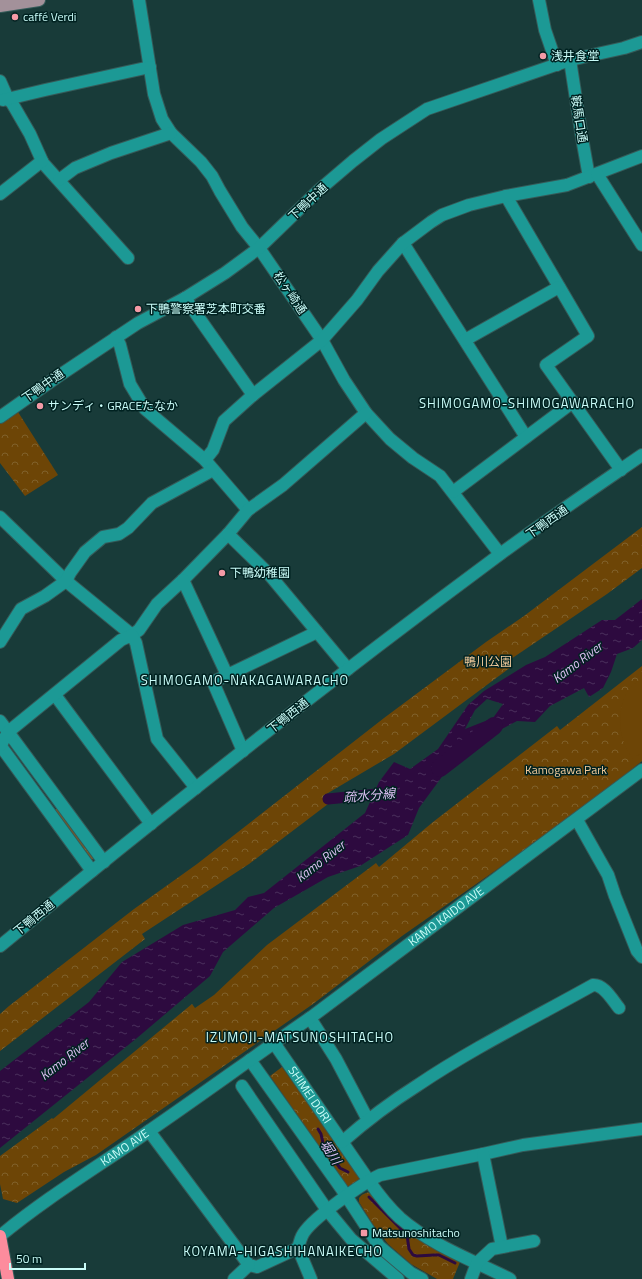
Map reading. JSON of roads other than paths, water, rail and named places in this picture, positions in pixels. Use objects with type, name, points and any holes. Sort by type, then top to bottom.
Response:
[{"type":"highway","points":[[0,1236],[8,1279]]},
{"type":"main road","points":[[0,6],[38,0]]},
{"type":"street","name":"松ヶ崎通","points":[[139,0],[154,94],[162,119],[171,133],[201,162],[212,176],[242,227],[259,248],[322,340],[344,380],[366,413],[390,439],[412,458],[440,476],[500,554]]},
{"type":"street","points":[[539,0],[545,30],[557,65]]},
{"type":"street","name":"下鴨中通","points":[[0,416],[138,323],[185,298],[225,273],[259,248],[319,190],[353,161],[382,139],[424,111],[570,60],[624,48],[642,42]]},
{"type":"street","name":"鞍馬口通","points":[[570,60],[582,138],[593,175],[642,245]]},
{"type":"street","points":[[4,100],[150,67]]},
{"type":"street","points":[[0,81],[4,100]]},
{"type":"street","points":[[4,100],[12,103],[30,134],[42,161],[128,258]]},
{"type":"street","points":[[59,180],[74,168],[111,153],[171,133]]},
{"type":"street","points":[[0,642],[21,609],[45,596],[66,581],[85,552],[103,536],[119,534],[128,528],[152,503],[209,465],[224,421],[253,395],[322,340],[357,300],[378,271],[403,243],[442,215],[469,205],[506,196],[567,185],[642,156]]},
{"type":"street","points":[[0,194],[42,161]]},
{"type":"street","points":[[506,196],[588,336],[546,365],[621,470]]},
{"type":"street","points":[[403,243],[526,437]]},
{"type":"street","points":[[465,340],[559,287]]},
{"type":"street","points":[[185,298],[253,395]]},
{"type":"street","points":[[116,337],[120,345],[130,384],[145,409],[209,465],[248,510]]},
{"type":"street","points":[[452,492],[573,402]]},
{"type":"street","points":[[92,871],[0,745],[8,732],[122,640],[139,630],[157,604],[228,534],[248,510],[283,484],[366,413]]},
{"type":"street","name":"下鴨西通","points":[[0,946],[196,788],[348,669],[500,554],[642,455]]},
{"type":"street","points":[[0,517],[66,581],[132,635],[136,643],[156,739],[196,788]]},
{"type":"street","points":[[228,534],[268,573],[348,669]]},
{"type":"street","points":[[183,580],[228,675]]},
{"type":"street","points":[[243,751],[213,682],[290,643],[316,632]]},
{"type":"street","points":[[55,695],[151,824]]},
{"type":"street","points":[[0,721],[104,862]]},
{"type":"street","name":"KAMO KAIDO AVE","points":[[250,1060],[310,1018],[642,770]]},
{"type":"street","points":[[577,820],[608,875],[634,944],[642,957]]},
{"type":"street","points":[[342,1142],[368,1120],[418,1084],[468,1054],[593,985],[601,987],[619,1008]]},
{"type":"street","points":[[310,1018],[336,1059],[368,1120]]},
{"type":"street","name":"SHIMEI DORI","points":[[274,1043],[369,1181],[400,1218],[422,1234],[510,1279]]},
{"type":"street","points":[[250,1060],[347,1197],[379,1246],[411,1273],[422,1279]]},
{"type":"street","name":"KAMO AVE","points":[[0,1236],[55,1194],[149,1131],[250,1060]]},
{"type":"street","points":[[242,1086],[327,1210],[351,1239],[398,1279]]},
{"type":"street","points":[[311,1279],[298,1248],[302,1236],[327,1210],[380,1175],[523,1145],[642,1129]]},
{"type":"street","points":[[149,1131],[249,1265],[257,1267],[298,1248]]},
{"type":"street","points":[[483,1154],[502,1247]]},
{"type":"street","points":[[471,1279],[477,1263],[492,1249],[534,1241]]},
{"type":"street","points":[[234,1279],[249,1265]]},
{"type":"water","points":[[642,599],[642,640],[633,648],[617,654],[611,672],[603,688],[589,697],[584,688],[550,706],[535,722],[517,721],[500,730],[466,744],[419,808],[408,835],[360,866],[328,877],[274,908],[223,952],[210,976],[137,1038],[0,1148],[0,1071],[89,1002],[122,962],[183,925],[235,910],[248,897],[264,893],[365,813],[379,782],[394,762],[410,769],[438,749],[468,705],[484,691],[526,665],[545,657],[602,620],[615,620]],"holes":[[[487,699],[503,704],[493,718],[465,729],[475,710]]]},
{"type":"waterway","name":"Kamo River","points":[[440,768],[494,726]]},
{"type":"waterway","name":"疏水分線","points":[[328,799],[387,793]]},
{"type":"waterway","name":"堀川","points":[[318,1129],[326,1149],[340,1168],[348,1172]]},
{"type":"waterway","name":"堀川","points":[[369,1197],[407,1235],[409,1249],[413,1255],[439,1255],[455,1263]]},
{"type":"place","name":"caffé Verdi","points":[[15,17]]},
{"type":"place","name":"浅井食堂","points":[[543,56]]},
{"type":"place","name":"下鴨警察署芝本町交番","points":[[138,309]]},
{"type":"place","name":"サンディ・GRACEたなか","points":[[40,406]]},
{"type":"place","name":"下鴨幼稚園","points":[[222,573]]},
{"type":"place","name":"Matsunoshitacho","points":[[364,1233]]},
{"type":"district","name":"SHIMOGAMO-SHIMOGAWARACHO","points":[[527,403]]},
{"type":"district","name":"SHIMOGAMO-NAKAGAWARACHO","points":[[245,680]]},
{"type":"district","name":"IZUMOJI-MATSUNOSHITACHO","points":[[300,1037]]},
{"type":"district","name":"KOYAMA-HIGASHIHANAIKECHO","points":[[283,1251]]},
{"type":"park label","name":"鴨川公園","points":[[488,662]]},
{"type":"park label","name":"Kamogawa Park","points":[[566,770]]}]
